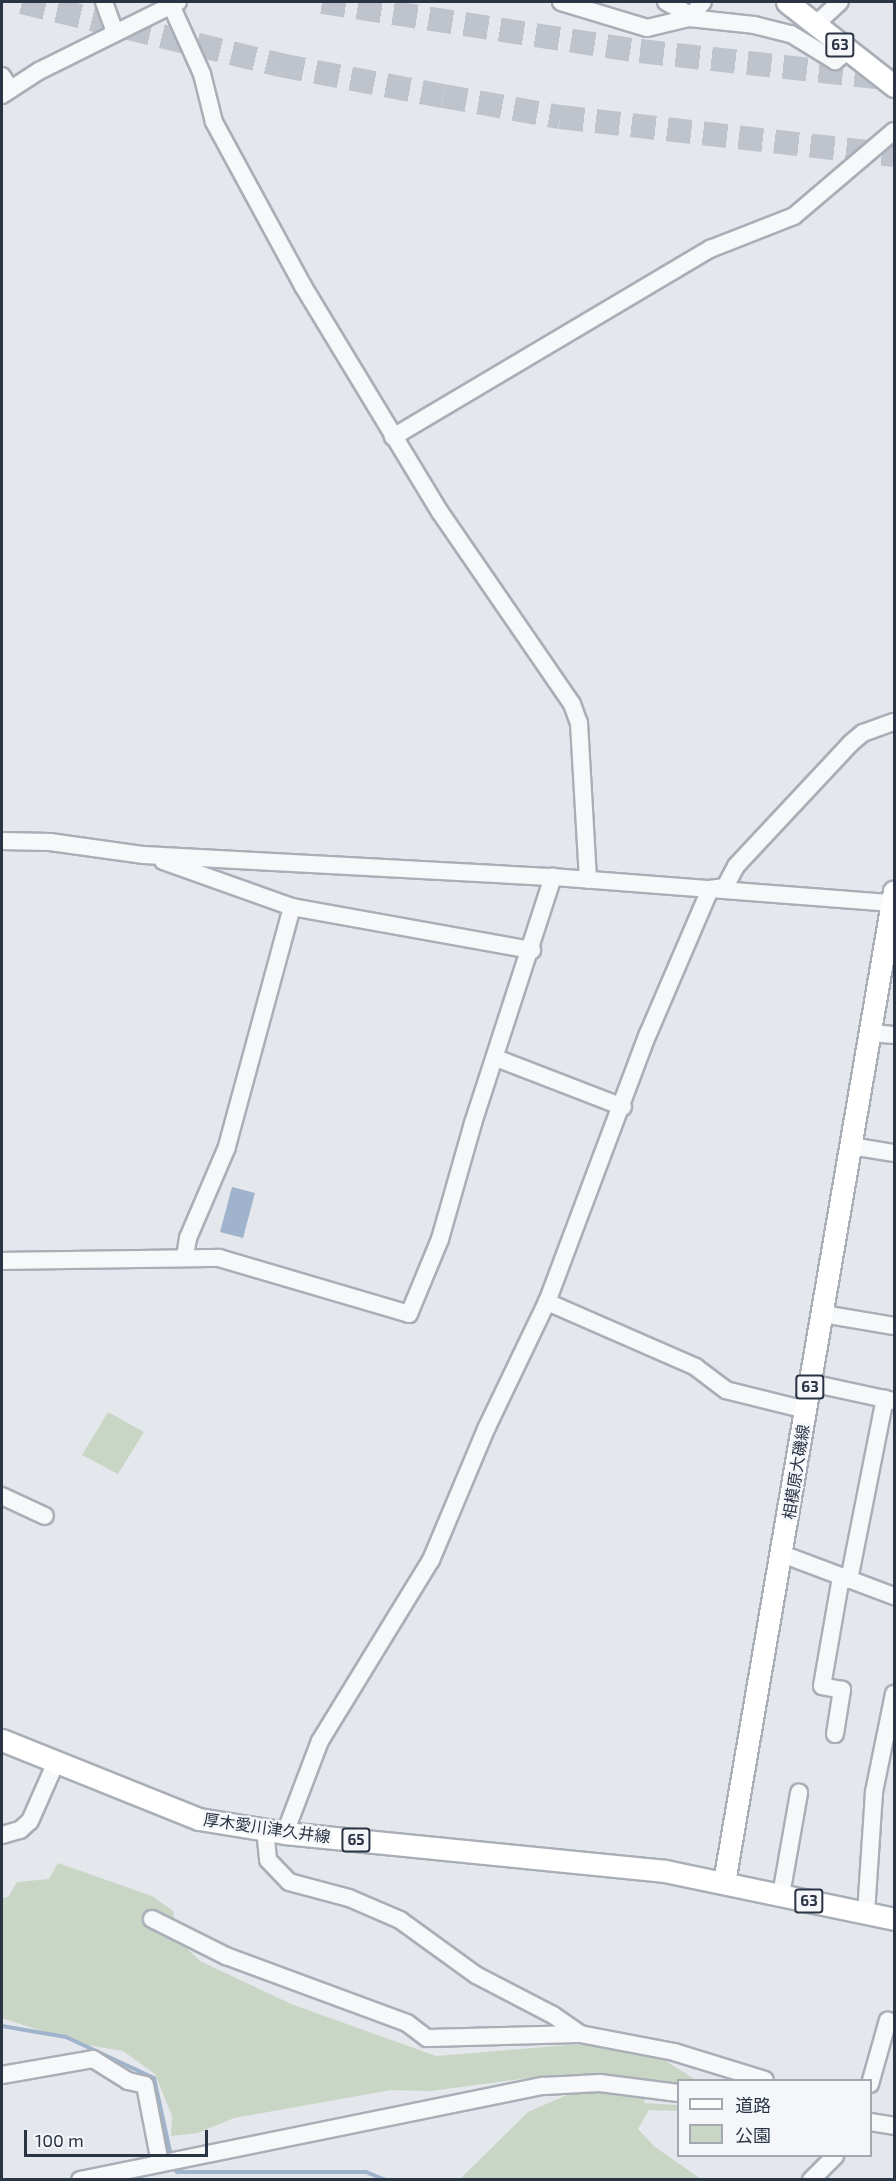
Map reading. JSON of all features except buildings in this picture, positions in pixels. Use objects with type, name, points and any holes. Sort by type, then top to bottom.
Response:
[{"type":"main road","name":"63","points":[[787,2],[894,86]]},
{"type":"main road","name":"相模原大磯線","points":[[724,1882],[894,899]]},
{"type":"main road","name":"厚木愛川津久井線","points":[[2,1740],[199,1819],[275,1831],[664,1871],[724,1882]]},
{"type":"main road","name":"63","points":[[724,1882],[894,1918]]},
{"type":"street","points":[[104,2],[115,33]]},
{"type":"street","points":[[561,2],[647,28],[690,17],[773,28],[808,42],[835,61],[848,51]]},
{"type":"street","points":[[666,2],[690,17]]},
{"type":"street","points":[[690,17],[703,2]]},
{"type":"street","points":[[815,25],[840,2]]},
{"type":"street","points":[[4,87],[175,3],[202,74],[214,122],[303,286],[393,437],[513,621],[572,704],[579,723],[588,880]]},
{"type":"street","points":[[393,437],[710,249],[794,216],[894,131]]},
{"type":"street","points":[[710,889],[725,887],[736,866],[851,743],[863,733],[894,723]]},
{"type":"street","points":[[2,841],[50,842],[144,855],[894,899]]},
{"type":"street","points":[[144,855],[292,907],[532,950]]},
{"type":"street","points":[[2,1261],[185,1256],[219,1258],[409,1314],[440,1239],[553,878]]},
{"type":"street","points":[[580,2034],[553,2015],[476,1975],[400,1920],[349,1898],[289,1882],[268,1860],[275,1831],[321,1741],[431,1560],[487,1427],[547,1302],[623,1107],[648,1034],[710,889]]},
{"type":"street","points":[[185,1256],[188,1238],[227,1147],[292,907]]},
{"type":"street","points":[[871,1033],[894,1035]]},
{"type":"street","points":[[495,1058],[623,1107]]},
{"type":"street","points":[[852,1146],[894,1153]]},
{"type":"street","points":[[547,1302],[686,1362],[726,1390],[806,1410]]},
{"type":"street","points":[[823,1314],[894,1326]]},
{"type":"street","points":[[811,1383],[890,1400],[845,1578],[822,1686],[848,1691],[835,1734]]},
{"type":"street","points":[[2,1496],[45,1516]]},
{"type":"street","points":[[782,1554],[894,1596]]},
{"type":"street","points":[[866,1913],[874,1792],[889,1744],[894,1694]]},
{"type":"street","points":[[2,1835],[20,1830],[30,1821],[56,1762]]},
{"type":"street","points":[[781,1895],[799,1793]]},
{"type":"street","points":[[152,1919],[226,1956],[407,2023],[427,2038],[580,2034],[674,2052],[762,2079]]},
{"type":"street","points":[[871,2079],[888,2020]]},
{"type":"street","points":[[2,2075],[93,2060],[128,2081],[145,2085],[168,2161]]},
{"type":"street","points":[[81,2180],[544,2086],[600,2083],[677,2093]]},
{"type":"street","points":[[872,2122],[894,2126]]},
{"type":"street","points":[[811,2180],[834,2157]]},
{"type":"green space","points":[[108,1412],[144,1432],[118,1474],[82,1455]]},
{"type":"green space","points":[[58,1863],[152,1896],[173,1911],[179,1941],[200,1961],[291,2004],[436,2056],[595,2043],[661,2058],[694,2079],[677,2079],[677,2088],[649,2086],[644,2103],[677,2105],[677,2111],[649,2110],[638,2129],[655,2147],[701,2179],[460,2179],[528,2112],[569,2094],[574,2078],[543,2076],[431,2091],[391,2090],[234,2118],[198,2133],[171,2136],[172,2116],[155,2074],[123,2051],[81,2044],[2,2018],[2,1898],[8,1897],[17,1882],[49,1879]]},
{"type":"water","points":[[232,1187],[255,1193],[243,1238],[220,1232]]},
{"type":"waterway","points":[[2,2026],[66,2037],[154,2078],[171,2156]]},
{"type":"waterway","points":[[172,2166],[177,2172],[366,2172],[386,2180]]},
{"type":"tunnel","points":[[22,2],[280,65],[560,117],[894,155]]},
{"type":"tunnel","points":[[322,2],[640,51],[894,79]]}]
